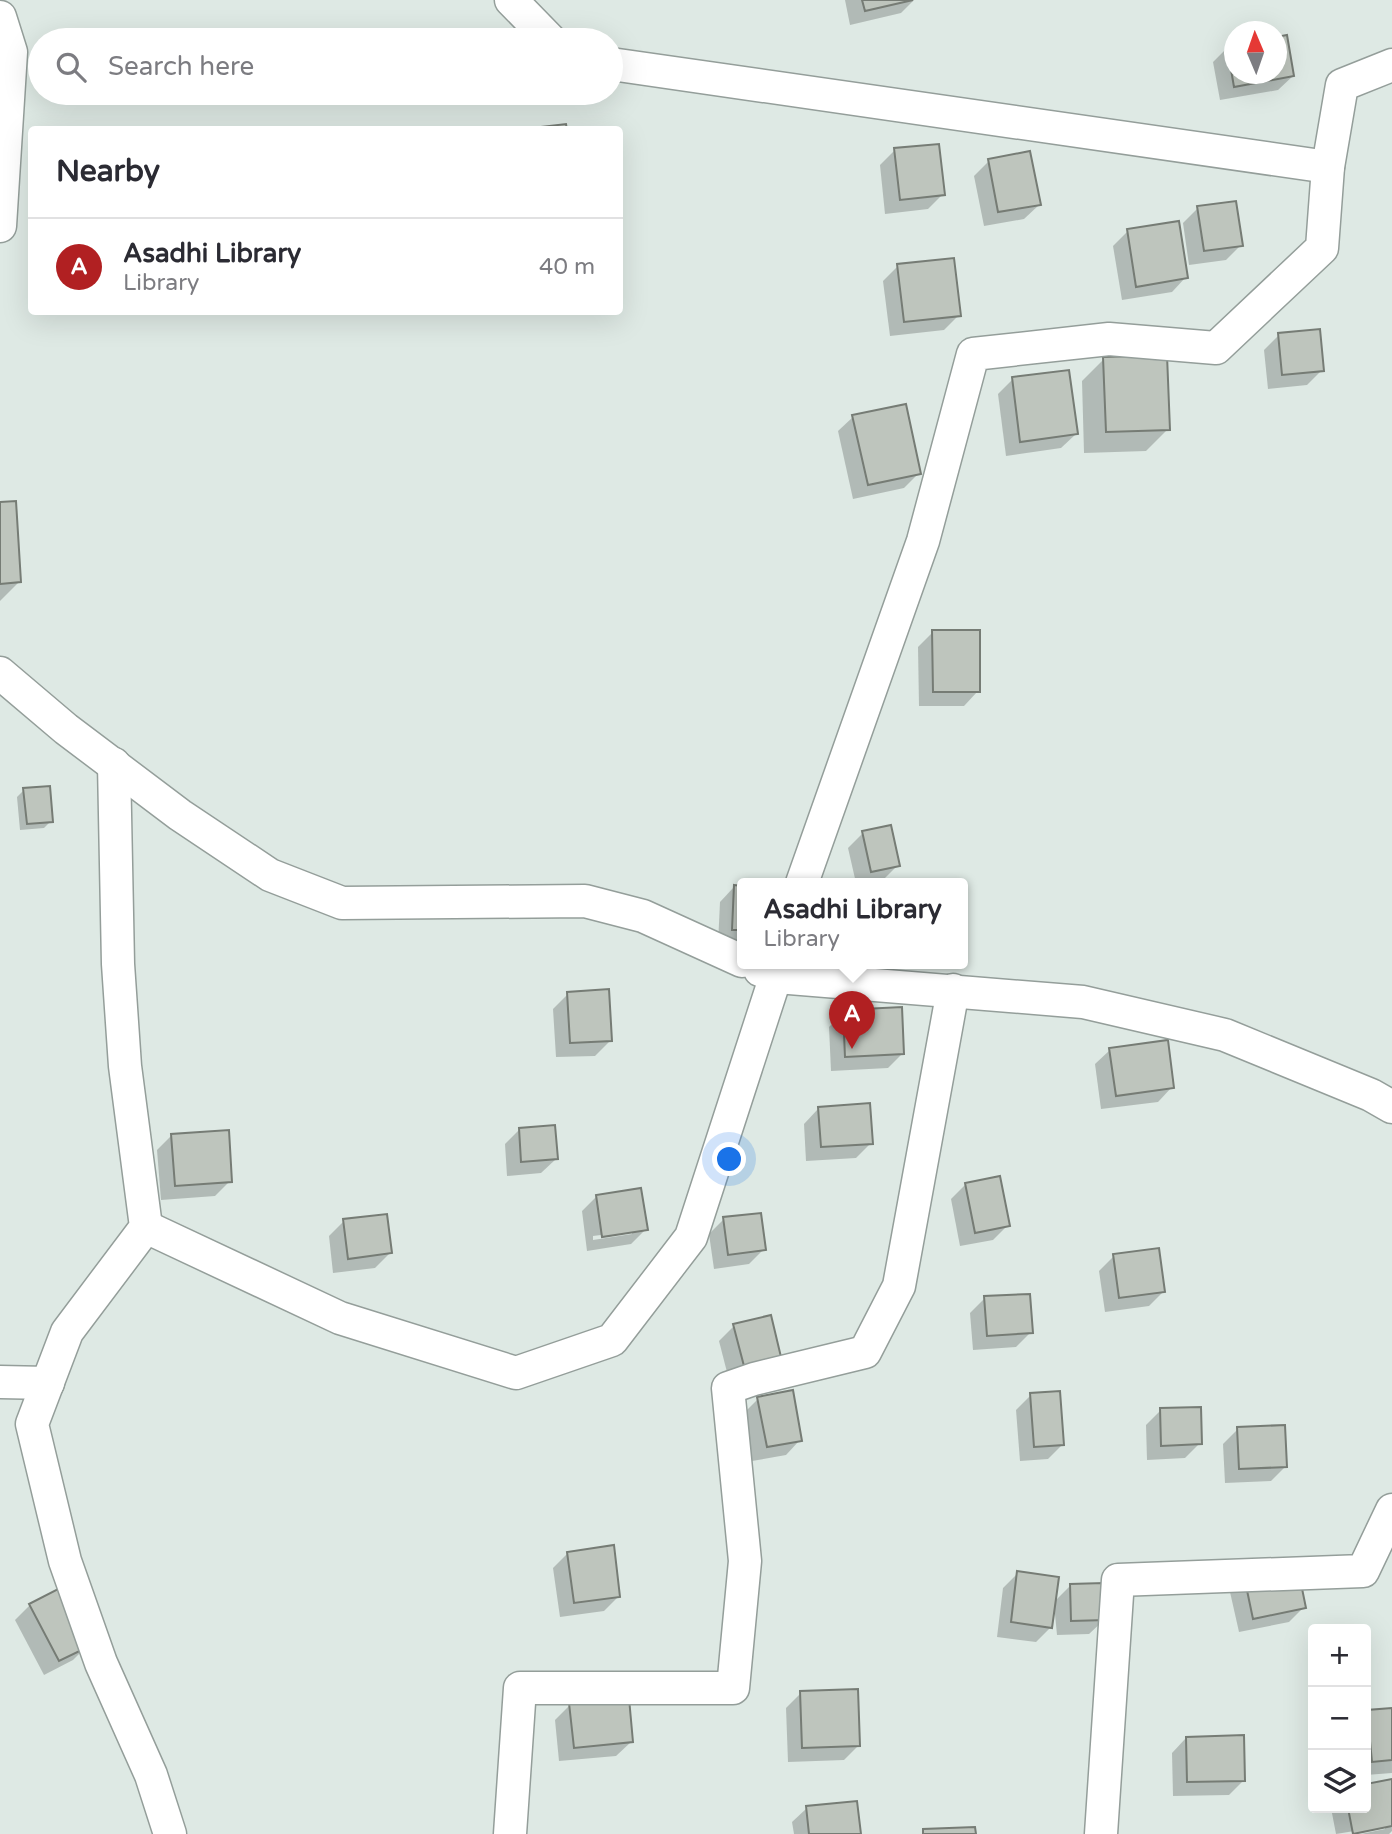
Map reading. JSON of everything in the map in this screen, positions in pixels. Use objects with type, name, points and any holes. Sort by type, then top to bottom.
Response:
[{"type":"street","points":[[511,0],[538,28]]},
{"type":"street","points":[[0,17],[11,52],[0,226]]},
{"type":"street","points":[[804,878],[923,541],[972,354],[1109,339],[1216,348],[1322,248],[1328,166],[1342,85],[1392,65]]},
{"type":"street","points":[[623,66],[1328,166]]},
{"type":"street","points":[[0,673],[66,729],[180,815],[270,876],[342,903],[585,901],[643,916],[737,959]]},
{"type":"street","points":[[114,764],[124,1054],[145,1227],[67,1332],[32,1424],[65,1561],[101,1663],[151,1775],[170,1834]]},
{"type":"street","points":[[145,1227],[340,1318],[516,1373],[612,1340],[691,1237],[778,970],[1083,1002],[1224,1035],[1392,1107]]},
{"type":"street","points":[[510,1834],[520,1688],[733,1688],[744,1560],[728,1388],[865,1352],[899,1286],[953,990]]},
{"type":"street","points":[[0,1382],[48,1383]]},
{"type":"street","points":[[1101,1834],[1118,1580],[1363,1571],[1392,1510]]},
{"type":"building","points":[[862,0],[913,0],[865,11]]},
{"type":"building","points":[[1287,35],[1294,76],[1287,77]]},
{"type":"building","points":[[939,144],[945,195],[900,200],[894,148]]},
{"type":"building","points":[[1030,151],[1041,205],[998,212],[988,159]]},
{"type":"building","points":[[1236,201],[1243,246],[1204,251],[1197,206]]},
{"type":"building","points":[[1179,221],[1188,278],[1136,287],[1127,229]]},
{"type":"building","points":[[954,258],[961,316],[904,322],[897,264]]},
{"type":"building","points":[[1320,329],[1324,371],[1282,375],[1278,333]]},
{"type":"building","points":[[1167,355],[1170,430],[1106,432],[1103,357]]},
{"type":"building","points":[[1069,370],[1078,434],[1020,442],[1012,377]]},
{"type":"building","points":[[906,404],[921,474],[868,485],[852,415]]},
{"type":"building","points":[[16,501],[21,582],[0,584],[0,502]]},
{"type":"building","points":[[932,630],[980,630],[980,692],[933,692]]},
{"type":"building","points":[[50,786],[53,822],[27,824],[23,788]]},
{"type":"building","points":[[891,825],[900,866],[871,872],[862,831]]},
{"type":"building","points":[[734,885],[737,885],[737,930],[732,930]]},
{"type":"building","points":[[609,989],[612,1041],[570,1043],[567,992]]},
{"type":"building","points":[[902,1007],[904,1054],[845,1057],[843,1010]]},
{"type":"building","points":[[1168,1040],[1174,1088],[1116,1096],[1109,1048]]},
{"type":"building","points":[[870,1103],[873,1144],[821,1147],[818,1107]]},
{"type":"building","points":[[555,1125],[558,1159],[521,1162],[519,1128]]},
{"type":"building","points":[[229,1130],[232,1182],[175,1186],[171,1134]]},
{"type":"building","points":[[1000,1176],[1010,1226],[975,1233],[965,1183]]},
{"type":"building","points":[[641,1188],[648,1230],[602,1237],[596,1195]]},
{"type":"building","points":[[761,1213],[766,1250],[728,1255],[723,1217]]},
{"type":"building","points":[[387,1214],[392,1253],[348,1259],[343,1219]]},
{"type":"building","points":[[1159,1248],[1165,1292],[1119,1298],[1113,1254]]},
{"type":"building","points":[[1030,1294],[1033,1333],[987,1336],[984,1296]]},
{"type":"building","points":[[771,1315],[781,1357],[744,1366],[733,1324]]},
{"type":"building","points":[[793,1390],[802,1441],[767,1447],[757,1397]]},
{"type":"building","points":[[1060,1391],[1064,1445],[1034,1447],[1030,1393]]},
{"type":"building","points":[[1201,1407],[1202,1444],[1161,1446],[1160,1408]]},
{"type":"building","points":[[1285,1425],[1287,1467],[1239,1469],[1237,1427]]},
{"type":"building","points":[[614,1545],[620,1597],[574,1603],[567,1552]]},
{"type":"building","points":[[1297,1564],[1306,1608],[1253,1619],[1244,1576]]},
{"type":"building","points":[[1017,1571],[1059,1577],[1052,1628],[1011,1622]]},
{"type":"building","points":[[1104,1583],[1106,1620],[1071,1621],[1070,1584]]},
{"type":"building","points":[[60,1588],[90,1646],[59,1661],[29,1604]]},
{"type":"building","points":[[858,1689],[860,1746],[802,1748],[800,1691]]},
{"type":"building","points":[[629,1698],[633,1742],[574,1748],[569,1703]]},
{"type":"building","points":[[1392,1708],[1392,1760],[1372,1762],[1371,1710]]},
{"type":"building","points":[[1244,1735],[1245,1781],[1187,1782],[1186,1737]]},
{"type":"building","points":[[1392,1779],[1392,1826],[1353,1834],[1349,1813],[1371,1813],[1371,1783]]},
{"type":"building","points":[[857,1801],[861,1834],[809,1834],[806,1806]]},
{"type":"building","points":[[975,1827],[976,1834],[923,1834],[923,1829]]},
{"type":"place","name":"Asadhi Library","points":[[852,1049]]}]
